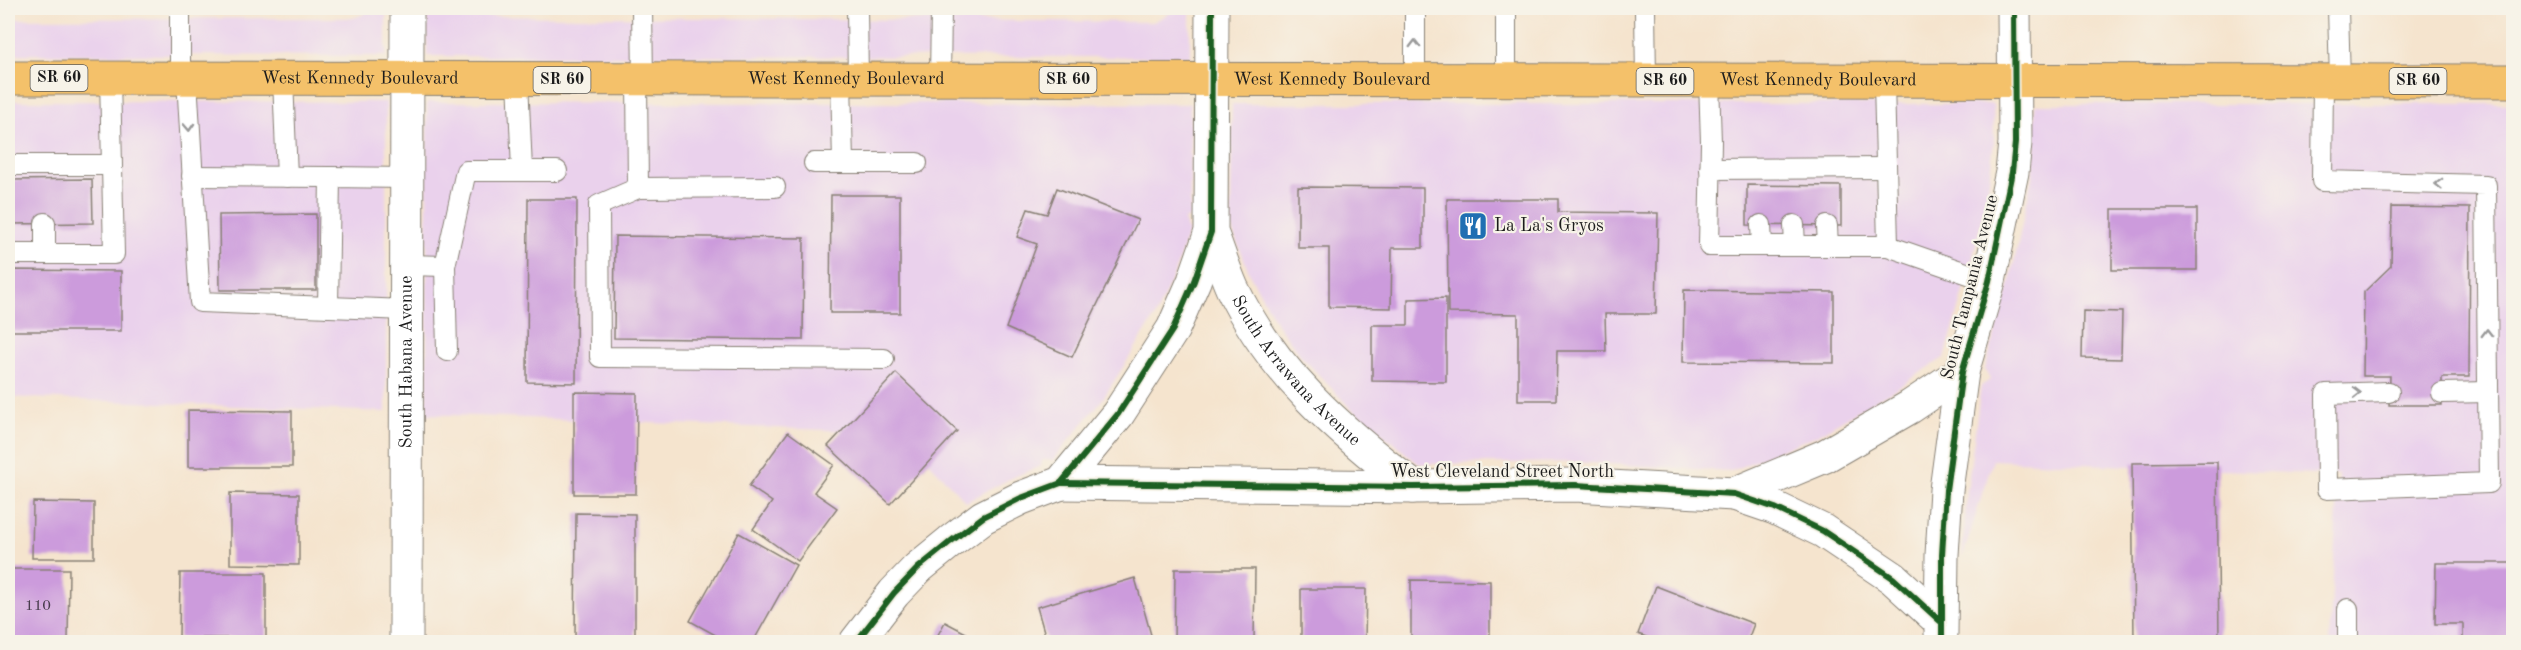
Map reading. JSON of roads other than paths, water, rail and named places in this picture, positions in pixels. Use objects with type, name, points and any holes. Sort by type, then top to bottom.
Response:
[{"type":"main road","name":"West Kennedy Boulevard","points":[[8,78],[2514,81]]},
{"type":"street","name":"South Habana Avenue","points":[[406,642],[407,8]]},
{"type":"street","name":"South Arrawana Avenue","points":[[1062,483],[1118,414],[1173,329],[1194,281],[1210,232],[1212,8]]},
{"type":"street","name":"South Tampania Avenue","points":[[1941,632],[1941,555],[1946,490],[1962,372],[1989,281],[2012,172],[2014,8]]},
{"type":"street","name":"South Arrawana Avenue","points":[[1210,232],[1232,288],[1259,335],[1287,373],[1361,447],[1413,487]]},
{"type":"street","name":"South Tampania Avenue","points":[[1734,495],[1825,456],[1910,407],[1962,372]]},
{"type":"street","name":"West Cleveland Street North","points":[[1062,483],[1413,487],[1575,485],[1734,495],[1775,508],[1832,537],[1893,578],[1941,632]]},
{"type":"street","points":[[856,642],[894,593],[918,568],[982,517],[1022,498],[1062,483]]},
{"type":"lane","points":[[180,8],[200,302],[406,310]]},
{"type":"lane","points":[[638,188],[642,8]]},
{"type":"lane","points":[[843,163],[857,8]]},
{"type":"lane","points":[[940,80],[941,8]]},
{"type":"lane","points":[[1415,8],[1415,81]]},
{"type":"lane","points":[[1506,8],[1506,81]]},
{"type":"lane","points":[[1645,8],[1646,81]]},
{"type":"lane","points":[[2338,8],[2322,181],[2486,185],[2489,483],[2327,489],[2326,394],[2389,392]]},
{"type":"lane","points":[[8,254],[114,254],[110,78]]},
{"type":"lane","points":[[283,79],[287,177]]},
{"type":"lane","points":[[518,80],[522,170]]},
{"type":"lane","points":[[1709,81],[1709,246],[1888,246],[1989,281]]},
{"type":"lane","points":[[1884,81],[1888,246]]},
{"type":"lane","points":[[814,163],[917,163]]},
{"type":"lane","points":[[8,165],[45,172],[111,165]]},
{"type":"lane","points":[[1710,170],[1761,177],[1826,177],[1886,168]]},
{"type":"lane","points":[[447,351],[445,266],[466,171],[557,171]]},
{"type":"lane","points":[[192,176],[407,178]]},
{"type":"lane","points":[[328,308],[330,177]]},
{"type":"lane","points":[[775,187],[638,188],[599,205],[600,357],[884,359]]},
{"type":"lane","points":[[45,223],[45,254]]},
{"type":"lane","points":[[1761,225],[1762,246]]},
{"type":"lane","points":[[1794,225],[1795,246]]},
{"type":"lane","points":[[1827,226],[1828,246]]},
{"type":"lane","points":[[407,265],[445,266]]},
{"type":"lane","points":[[2442,393],[2488,392]]},
{"type":"lane","points":[[2348,609],[2348,642]]},
{"type":"place","name":"La La's Gryos","points":[[1473,226]]}]
